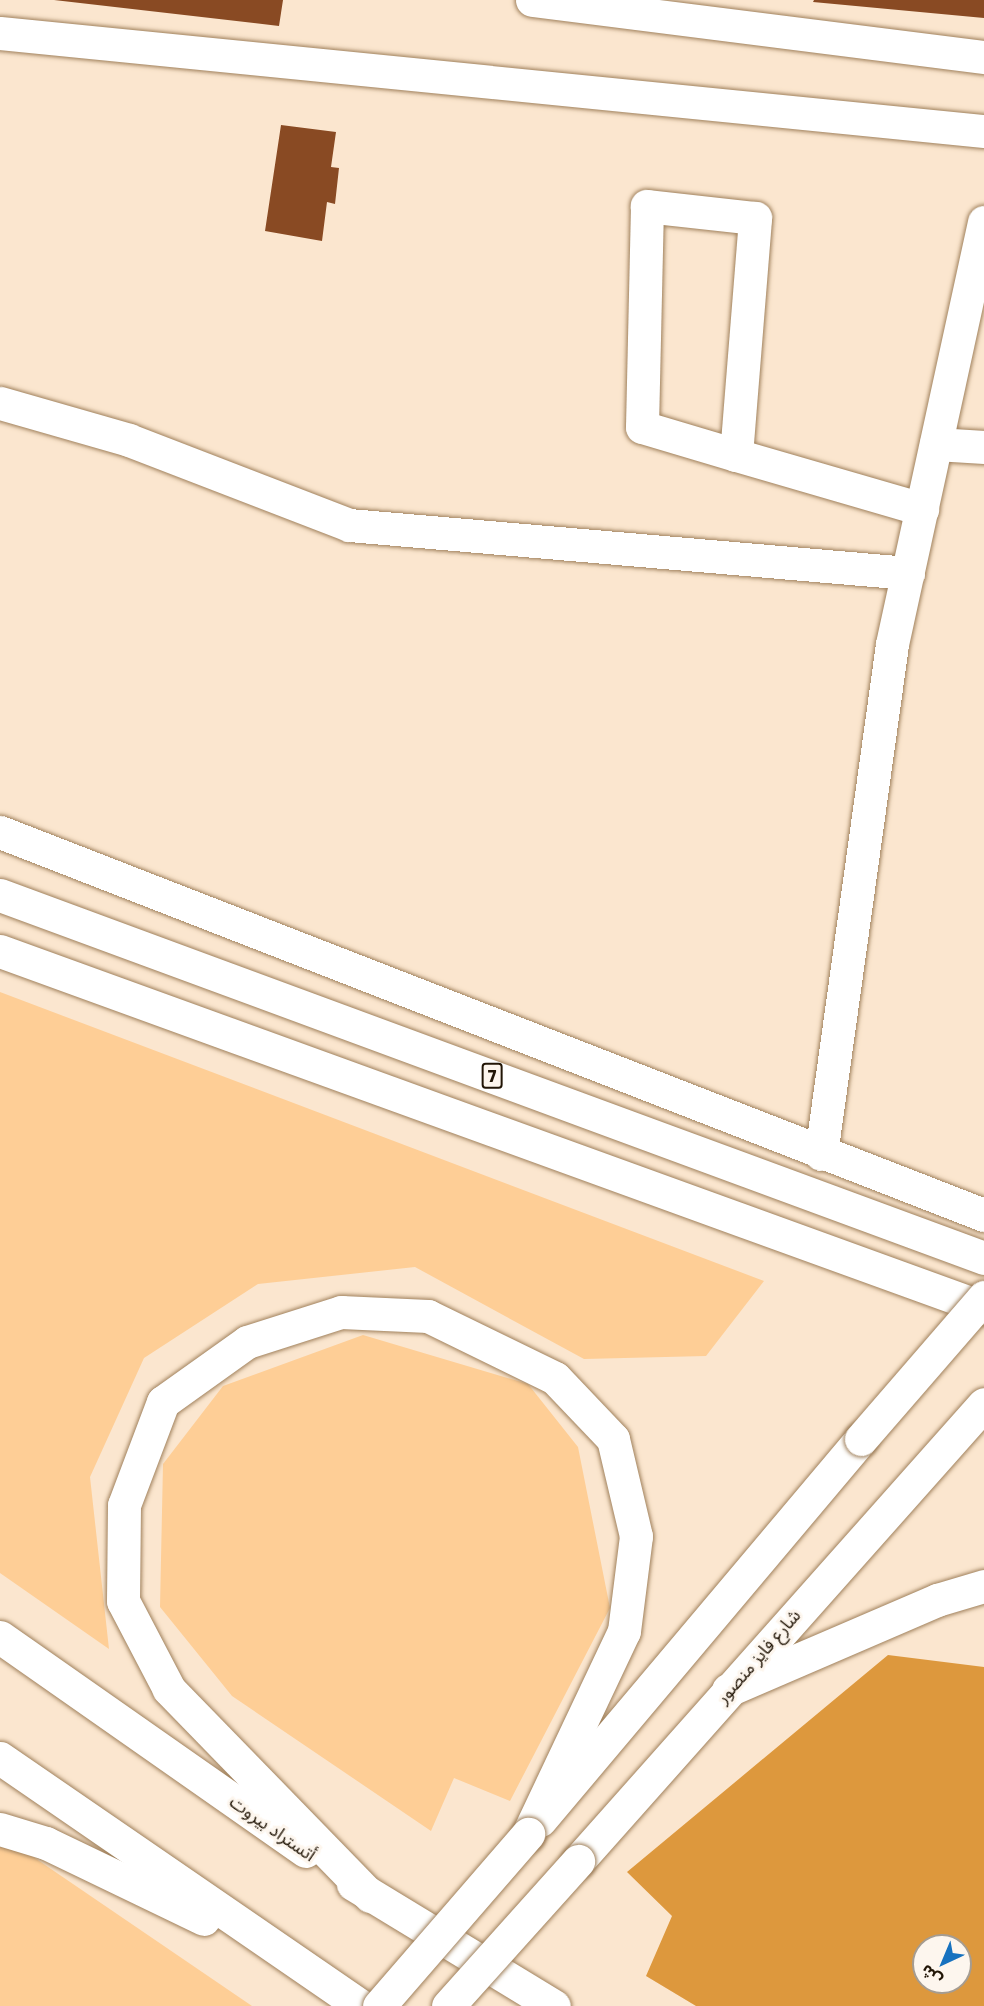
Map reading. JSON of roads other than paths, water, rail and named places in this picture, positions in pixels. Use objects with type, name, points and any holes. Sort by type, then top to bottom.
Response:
[{"type":"main road","points":[[532,0],[984,57]]},
{"type":"main road","points":[[0,33],[984,131]]},
{"type":"main road","points":[[736,455],[755,218],[647,206],[642,427],[736,455],[922,509]]},
{"type":"main road","points":[[820,1154],[892,644],[984,222]]},
{"type":"main road","points":[[0,403],[129,440],[349,525],[908,573]]},
{"type":"main road","points":[[936,444],[984,447]]},
{"type":"main road","points":[[0,832],[820,1154],[984,1215]]},
{"type":"main road","name":"7","points":[[0,895],[984,1258]]},
{"type":"main road","points":[[0,951],[984,1308]]},
{"type":"main road","points":[[379,2006],[528,1834],[861,1438],[984,1297]]},
{"type":"main road","points":[[370,1896],[169,1689],[123,1600],[124,1505],[163,1402],[246,1342],[341,1312],[428,1316],[555,1378],[613,1439],[636,1536],[624,1631],[528,1834]]},
{"type":"main road","name":"شارع فايز منصور","points":[[448,2006],[984,1404]]},
{"type":"main road","points":[[728,1690],[937,1600],[984,1586]]},
{"type":"main road","name":"أتستراد بيروت","points":[[0,1637],[370,1896],[554,2006]]},
{"type":"main road","points":[[0,1758],[361,2006]]},
{"type":"main road","points":[[0,1829],[46,1843],[297,1964]]}]
